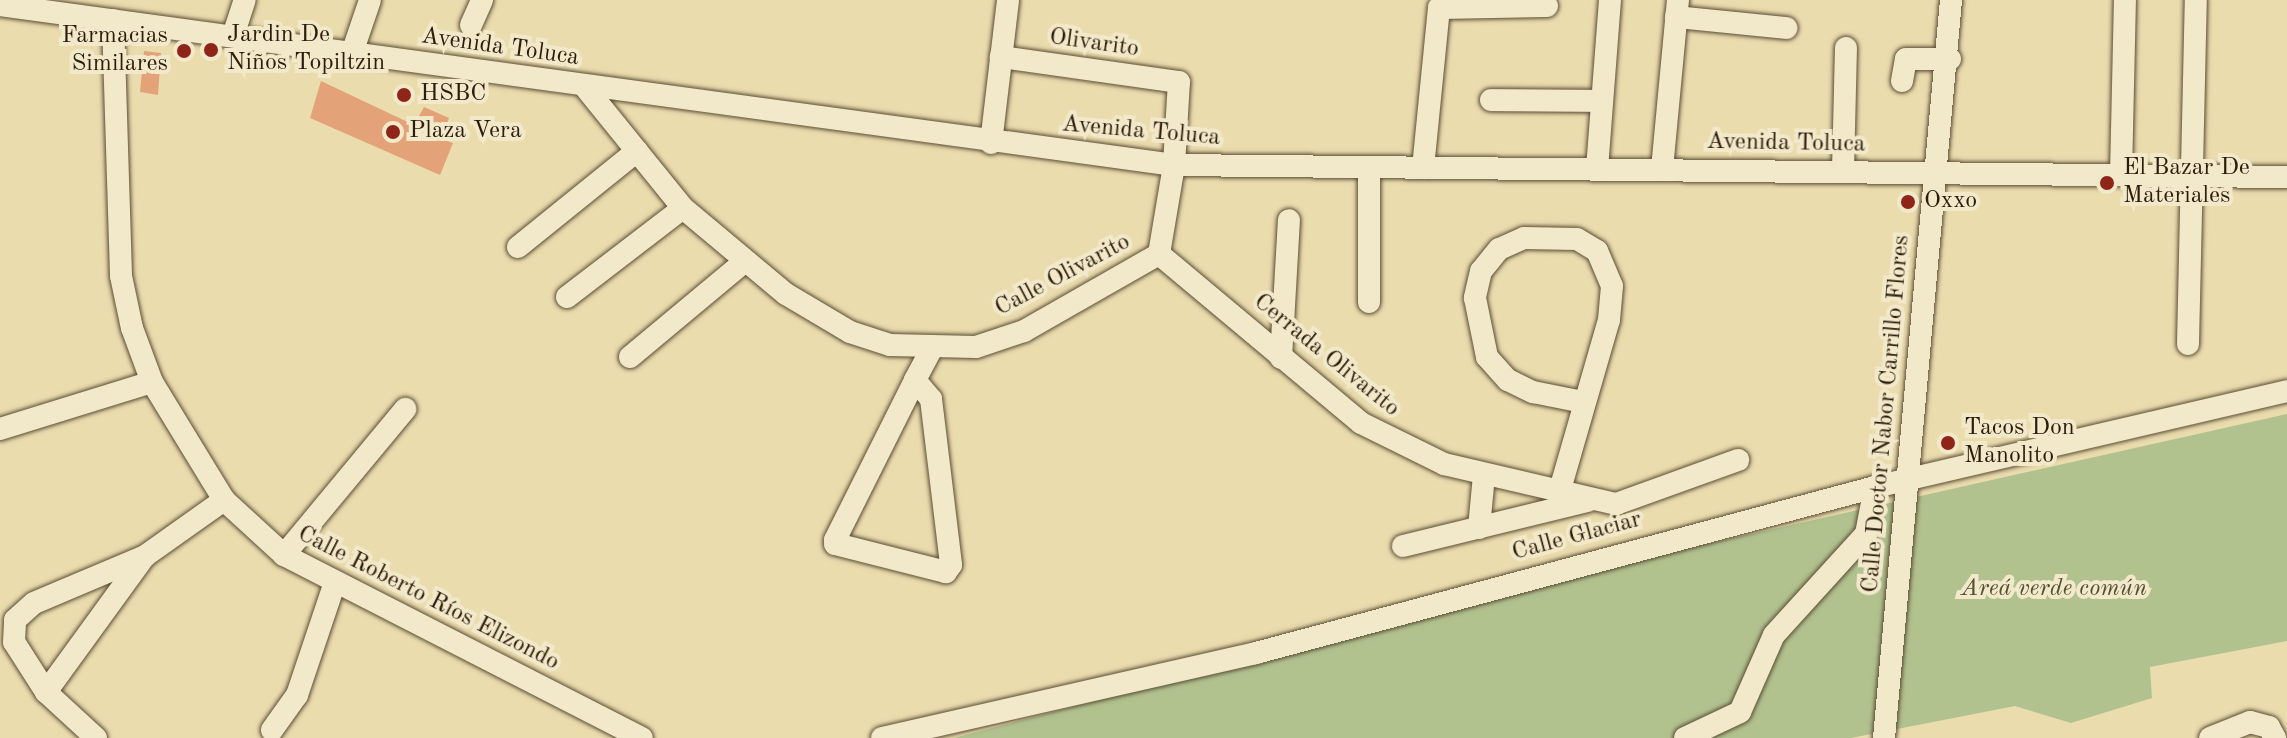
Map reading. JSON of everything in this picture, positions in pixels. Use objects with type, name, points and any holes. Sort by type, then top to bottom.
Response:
[{"type":"street","points":[[233,36],[245,0]]},
{"type":"street","points":[[352,53],[370,0]]},
{"type":"street","points":[[471,25],[482,0]]},
{"type":"street","points":[[991,143],[1008,0]]},
{"type":"street","points":[[1597,169],[1610,0]]},
{"type":"street","name":"Calle Doctor Nabor Carrillo Flores","points":[[1884,738],[1911,479],[1934,172],[1950,59],[1951,0]]},
{"type":"street","points":[[2121,174],[2125,0]]},
{"type":"street","points":[[2188,344],[2195,175],[2196,0]]},
{"type":"street","name":"Avenida Toluca","points":[[0,5],[82,7],[113,20],[991,143],[1174,165],[2287,177]]},
{"type":"street","points":[[1423,168],[1439,8],[1547,6]]},
{"type":"street","points":[[1662,169],[1677,8],[1786,28]]},
{"type":"street","name":"Calle Roberto Ríos Elizondo","points":[[113,20],[121,276],[152,382],[224,500],[284,555],[642,738]]},
{"type":"street","points":[[1843,170],[1846,48]]},
{"type":"street","name":"Olivarito","points":[[1001,57],[1179,82]]},
{"type":"street","points":[[1902,81],[1903,60],[1950,59]]},
{"type":"street","name":"Calle Olivarito","points":[[585,87],[683,208],[743,263],[850,332],[931,350],[976,347],[1024,331],[1159,254],[1174,165],[1179,82]]},
{"type":"street","points":[[1491,100],[1600,101]]},
{"type":"street","points":[[518,247],[637,151]]},
{"type":"street","points":[[1369,167],[1369,302]]},
{"type":"street","points":[[567,297],[683,208]]},
{"type":"street","points":[[1281,358],[1289,220]]},
{"type":"street","points":[[1559,493],[1609,320],[1608,269],[1577,239],[1524,238],[1499,249],[1481,271],[1477,333],[1508,380],[1583,402]]},
{"type":"street","name":"Cerrada Olivarito","points":[[1159,254],[1281,358],[1400,448],[1484,475],[1616,504],[1738,460]]},
{"type":"street","points":[[630,357],[743,263]]},
{"type":"street","points":[[915,380],[931,399],[951,565],[946,572],[835,544],[915,380],[931,350]]},
{"type":"street","points":[[0,429],[152,382]]},
{"type":"street","name":"Calle Glaciar","points":[[882,738],[1256,653],[1875,487],[2287,391]]},
{"type":"street","points":[[284,555],[405,409]]},
{"type":"street","points":[[1479,528],[1484,475]]},
{"type":"street","points":[[1685,738],[1740,712],[1774,635],[1866,534],[1875,487]]},
{"type":"street","points":[[96,738],[46,692],[14,642],[15,620],[34,603],[145,556],[224,500]]},
{"type":"street","points":[[1403,546],[1590,500]]},
{"type":"street","points":[[46,692],[145,556]]},
{"type":"street","points":[[272,730],[297,695],[335,582]]},
{"type":"street","points":[[2210,738],[2250,722],[2269,727],[2275,738]]},
{"type":"green space","name":"Areá verde común","points":[[2287,414],[2287,641],[2150,667],[2152,698],[2071,723],[2015,706],[1851,738],[954,738],[1630,561]]},
{"type":"building","points":[[144,51],[161,53],[158,95],[140,92]]},
{"type":"building","name":"Plaza Vera","points":[[321,81],[414,125],[424,107],[449,118],[441,139],[453,143],[440,175],[310,118]]},
{"type":"place","name":"Jardin De Niños Topiltzin","points":[[211,50]]},
{"type":"place","name":"Farmacias Similares","points":[[184,51]]},
{"type":"place","name":"HSBC","points":[[404,95]]},
{"type":"place","name":"Plaza Vera","points":[[393,132]]},
{"type":"place","name":"El Bazar De Materiales","points":[[2107,183]]},
{"type":"place","name":"Oxxo","points":[[1908,202]]},
{"type":"place","name":"Tacos Don Manolito","points":[[1948,443]]}]
